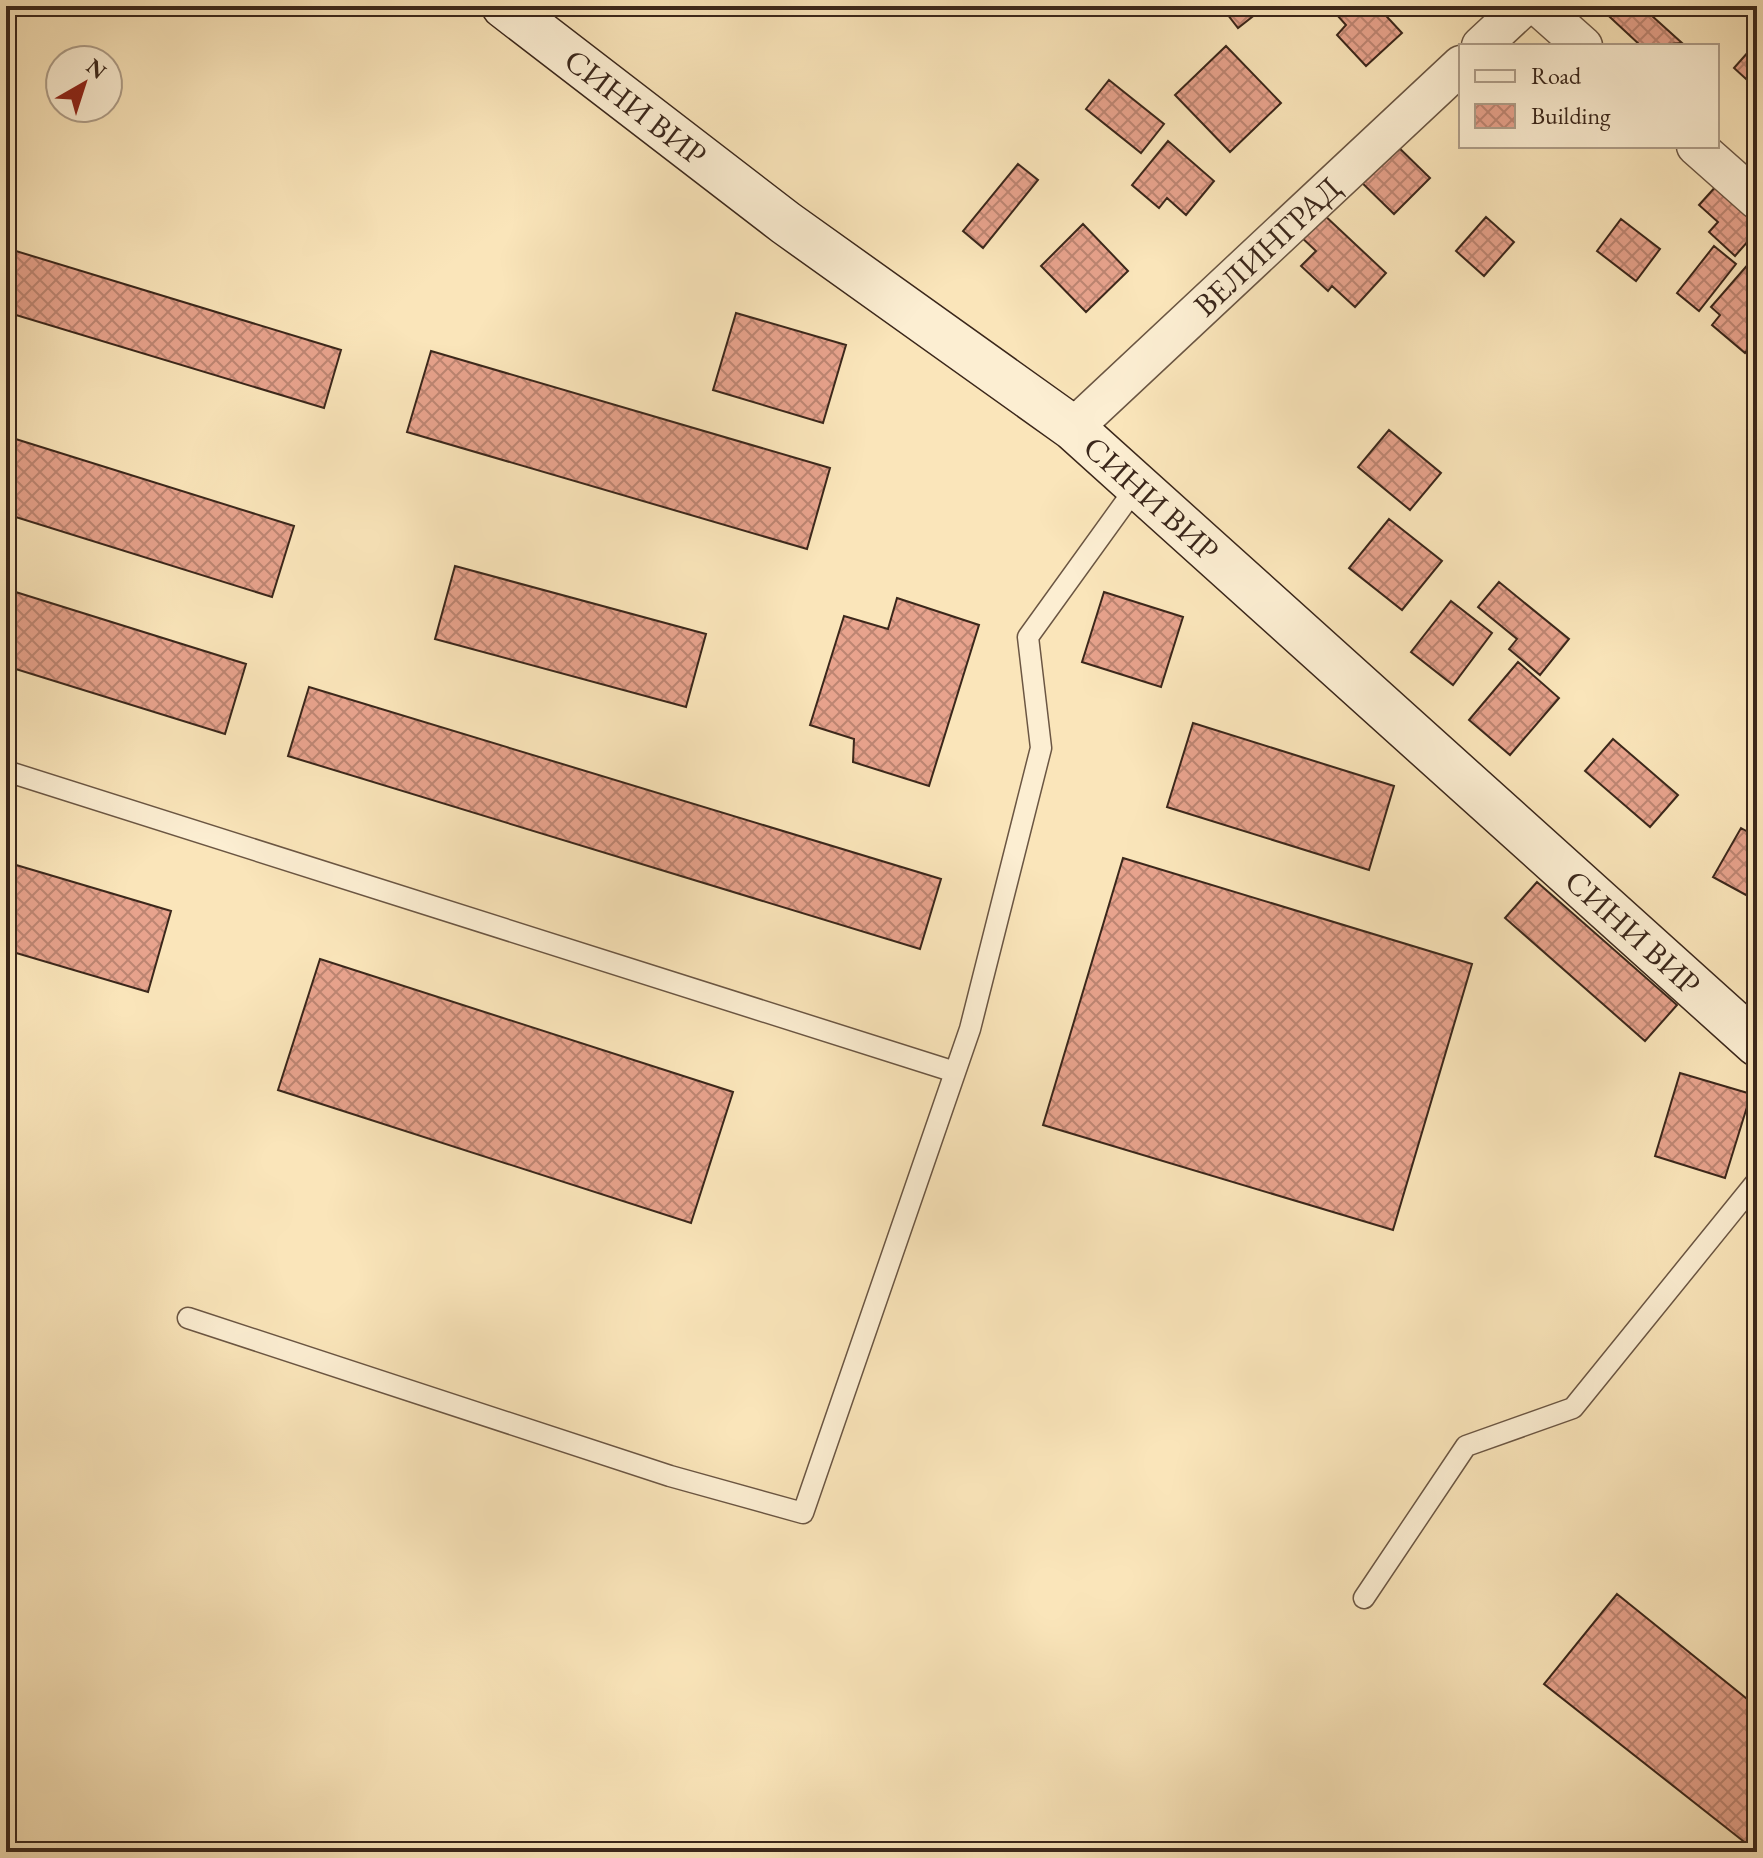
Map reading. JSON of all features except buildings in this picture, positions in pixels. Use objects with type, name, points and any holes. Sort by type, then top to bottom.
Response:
[{"type":"street","name":"СИНИ ВИР","points":[[505,6],[786,223],[1073,428],[1757,1044]]},
{"type":"street","points":[[1483,44],[1524,6]]},
{"type":"street","points":[[1538,6],[1581,44]]},
{"type":"street","name":"ВЕЛИНГРАД","points":[[1073,428],[1459,67]]},
{"type":"street","points":[[1698,148],[1757,200]]},
{"type":"lane","points":[[188,1318],[670,1476],[803,1513],[970,1029],[1041,748],[1028,637],[1137,486]]},
{"type":"lane","points":[[6,771],[955,1072]]},
{"type":"lane","points":[[1364,1598],[1466,1446],[1573,1408],[1757,1181]]}]
